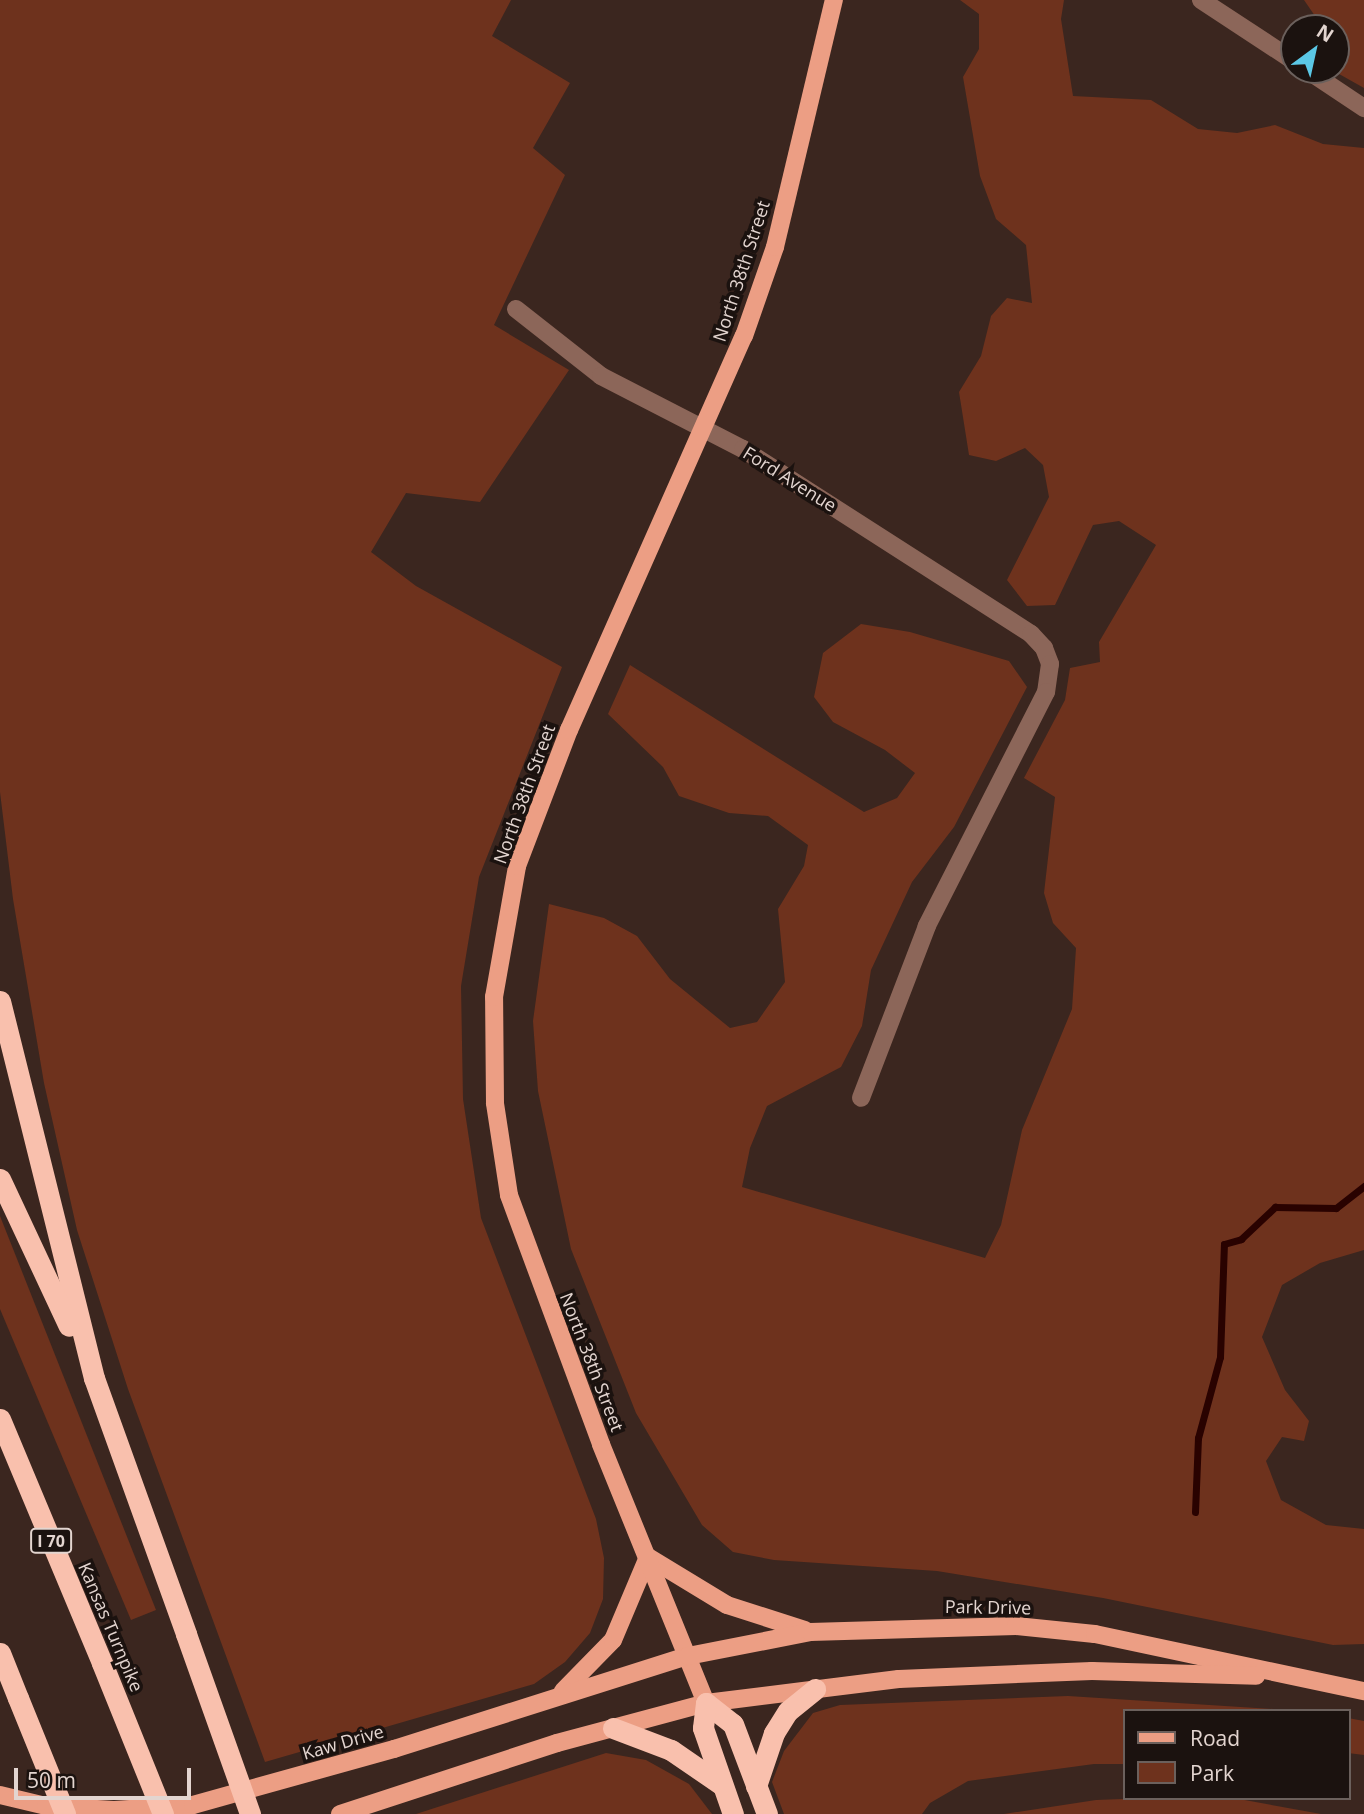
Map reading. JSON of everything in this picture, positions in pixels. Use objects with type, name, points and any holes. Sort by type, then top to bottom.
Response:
[{"type":"highway","points":[[0,1001],[93,1378]]},
{"type":"highway","points":[[0,1179],[93,1378],[250,1814]]},
{"type":"highway","name":"Kansas Turnpike","points":[[0,1419],[163,1814]]},
{"type":"highway","points":[[0,1653],[65,1814]]},
{"type":"highway","points":[[756,1786],[774,1733],[788,1711],[815,1689]]},
{"type":"highway","points":[[706,1703],[703,1728],[733,1814]]},
{"type":"highway","points":[[706,1703],[733,1724],[767,1814]]},
{"type":"highway","points":[[613,1728],[671,1751],[722,1785]]},
{"type":"main road","name":"North 38th Street","points":[[706,1703],[509,1195],[495,1103],[494,997],[517,866],[569,730],[744,336],[775,247],[834,0]]},
{"type":"main road","points":[[558,1695],[603,1655],[613,1640],[648,1558],[727,1605],[810,1632]]},
{"type":"main road","name":"Park Drive","points":[[688,1656],[810,1632],[1043,1629],[1158,1644],[1284,1676],[1364,1691]]},
{"type":"main road","name":"Kaw Drive","points":[[0,1795],[46,1806],[114,1810],[193,1805],[394,1749],[688,1656]]},
{"type":"main road","name":"Park Drive","points":[[706,1703],[900,1679],[1078,1672],[1284,1676]]},
{"type":"main road","points":[[340,1814],[613,1728],[706,1703]]},
{"type":"street","points":[[1201,0],[1280,52]]},
{"type":"street","points":[[1329,84],[1364,107]]},
{"type":"street","name":"Ford Avenue","points":[[516,309],[601,376],[702,431],[743,449],[1031,634],[1044,648],[1050,664],[1046,692],[927,926],[861,1098]]},
{"type":"green space","points":[[0,0],[511,0],[492,36],[570,83],[533,148],[565,175],[494,325],[569,370],[480,502],[406,493],[371,552],[416,586],[562,667],[479,877],[461,986],[463,1099],[481,1218],[596,1519],[604,1558],[603,1599],[590,1633],[565,1662],[534,1684],[265,1762],[128,1389],[77,1230],[44,1083],[13,899],[0,792]]},
{"type":"green space","points":[[960,0],[1064,0],[1061,19],[1073,96],[1151,100],[1198,129],[1237,133],[1275,125],[1323,144],[1364,148],[1364,1250],[1320,1263],[1282,1285],[1262,1337],[1285,1390],[1309,1421],[1304,1441],[1282,1437],[1266,1461],[1281,1500],[1326,1525],[1364,1529],[1364,1644],[1333,1645],[1103,1598],[937,1571],[774,1560],[733,1552],[702,1525],[636,1413],[571,1249],[538,1091],[533,1021],[549,904],[604,918],[637,936],[670,979],[730,1028],[757,1022],[785,982],[778,909],[804,866],[808,845],[768,816],[729,813],[679,796],[663,767],[608,714],[630,665],[864,812],[897,798],[915,773],[885,750],[833,722],[814,697],[823,653],[861,624],[910,632],[1009,661],[1027,687],[954,827],[912,882],[871,970],[862,1026],[841,1067],[767,1106],[750,1148],[742,1187],[985,1258],[1001,1225],[1022,1130],[1072,1009],[1076,948],[1053,923],[1044,893],[1055,797],[1024,778],[1065,700],[1070,668],[1100,662],[1099,642],[1156,545],[1119,521],[1093,525],[1055,605],[1027,606],[1007,580],[1049,497],[1043,465],[1025,448],[996,461],[969,455],[959,392],[981,356],[991,316],[1007,298],[1032,303],[1026,245],[996,219],[980,176],[963,77],[979,49],[979,14]]},
{"type":"green space","points":[[1304,0],[1364,0],[1364,88],[1350,80],[1350,14],[1314,14]]},
{"type":"green space","points":[[0,1216],[156,1610],[131,1620],[0,1309]]},
{"type":"green space","points":[[1068,1696],[1273,1709],[1122,1709],[1122,1764],[1094,1764],[968,1781],[930,1803],[922,1814],[784,1814],[772,1782],[784,1751],[813,1713],[840,1705]]},
{"type":"green space","points":[[1350,1718],[1364,1721],[1364,1755],[1350,1753]]},
{"type":"green space","points":[[606,1753],[646,1760],[689,1784],[712,1814],[416,1814]]},
{"type":"green space","points":[[1096,1800],[1244,1800],[1321,1814],[1004,1814]]},
{"type":"waterway","points":[[1195,1512],[1198,1438],[1220,1357],[1224,1244],[1241,1239],[1275,1207],[1336,1208],[1364,1186]]}]
